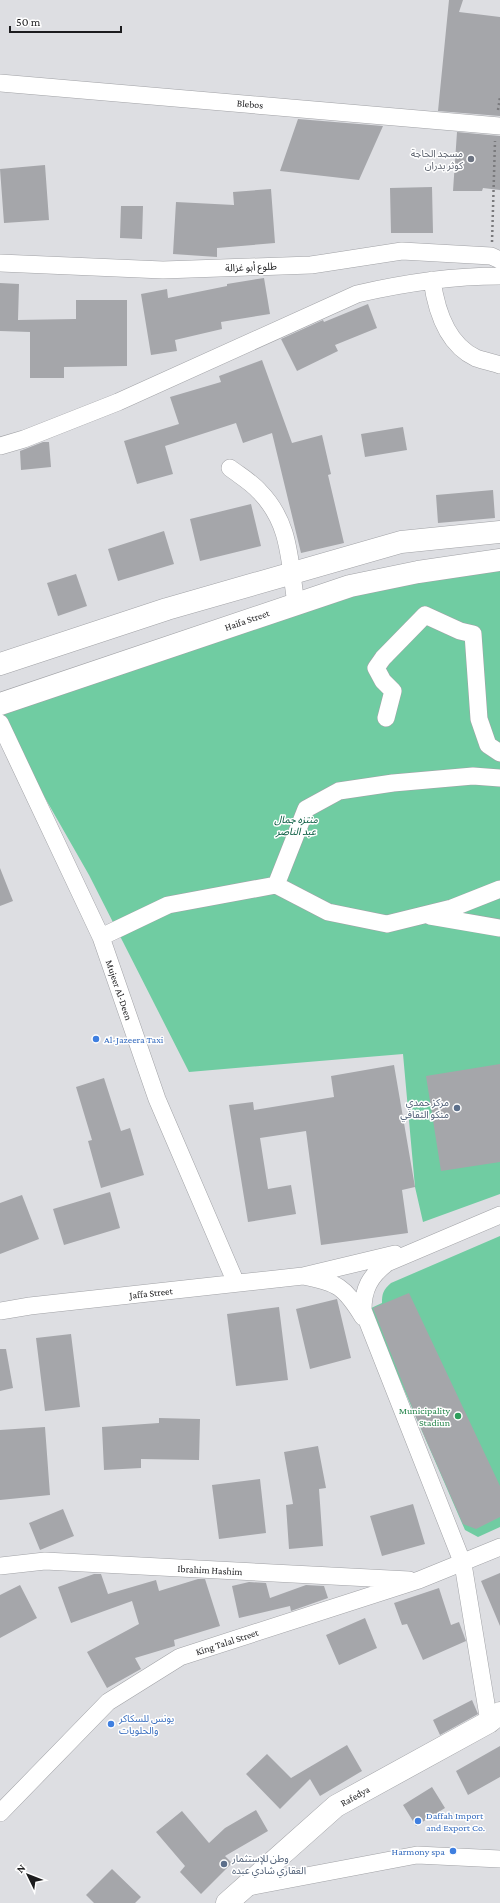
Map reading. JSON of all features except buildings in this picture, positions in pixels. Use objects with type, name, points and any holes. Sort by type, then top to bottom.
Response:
[{"type":"main road","points":[[0,664],[167,609],[401,542],[500,532]]},
{"type":"main road","name":"Haifa Street","points":[[0,704],[350,586],[396,576],[500,560]]},
{"type":"main road","name":"Rafedya","points":[[235,1896],[336,1806],[496,1717]]},
{"type":"street","name":"Blebos","points":[[0,83],[498,126]]},
{"type":"street","name":"طلوع أبو غزالة","points":[[0,263],[163,270],[311,266],[402,251],[496,258]]},
{"type":"street","points":[[0,446],[24,439],[118,402],[357,294],[398,284],[432,280],[500,276]]},
{"type":"street","points":[[432,280],[436,303],[441,317],[457,344],[476,358],[500,365]]},
{"type":"street","points":[[230,468],[259,490],[279,516],[286,534],[296,603]]},
{"type":"street","points":[[386,718],[393,690],[383,681],[376,668],[383,658],[425,615],[460,631],[474,634],[479,719],[488,744],[500,753]]},
{"type":"street","name":"Mujeer Al-Deen","points":[[0,723],[101,937],[157,1099],[236,1283]]},
{"type":"street","points":[[276,885],[306,809],[339,791],[393,783],[473,776],[500,778]]},
{"type":"street","points":[[101,937],[168,904],[276,885],[328,912],[387,924],[452,908],[500,889]]},
{"type":"street","points":[[422,915],[500,928]]},
{"type":"street","points":[[365,1318],[363,1296],[368,1283],[376,1272],[387,1263],[500,1215]]},
{"type":"street","points":[[303,1276],[426,1247]]},
{"type":"street","points":[[303,1276],[328,1281],[338,1286],[354,1302],[365,1318],[463,1564],[496,1717]]},
{"type":"street","name":"Jaffa Street","points":[[0,1311],[30,1306],[303,1276]]},
{"type":"street","name":"King Talal Street","points":[[0,1813],[108,1702],[180,1657],[420,1580],[443,1570],[463,1564],[500,1547]]},
{"type":"street","name":"Ibrahim Hashim","points":[[0,1566],[45,1562],[420,1580]]},
{"type":"street","points":[[235,1896],[416,1855],[500,1859]]},
{"type":"path","points":[[496,258],[498,126]]},
{"type":"green space","name":"منتزه جمال عبد الناصر","points":[[500,563],[500,1194],[423,1222],[415,1187],[403,1054],[189,1072],[89,875],[0,719],[0,704],[418,572]]},
{"type":"green space","name":"Municipality Stadiun","points":[[500,1236],[500,1527],[478,1537],[465,1530],[369,1309],[382,1303],[384,1292],[391,1283]]},
{"type":"place","name":"مسجد الحاجة كوثر بدران","points":[[471,159]]},
{"type":"place","name":"Al-Jazeera Taxi","points":[[96,1039]]},
{"type":"place","name":"مركز حمدي منكو الثقافي","points":[[457,1108]]},
{"type":"place","name":"Municipality Stadiun","points":[[458,1416]]},
{"type":"place","name":"يونس للسكاكر والحلويات","points":[[111,1724]]},
{"type":"place","name":"Daffah Import and Export Co.","points":[[418,1821]]},
{"type":"place","name":"Harmony spa","points":[[453,1851]]},
{"type":"place","name":"وطن للإستثمار العقاري شادي عبده","points":[[224,1864]]}]
